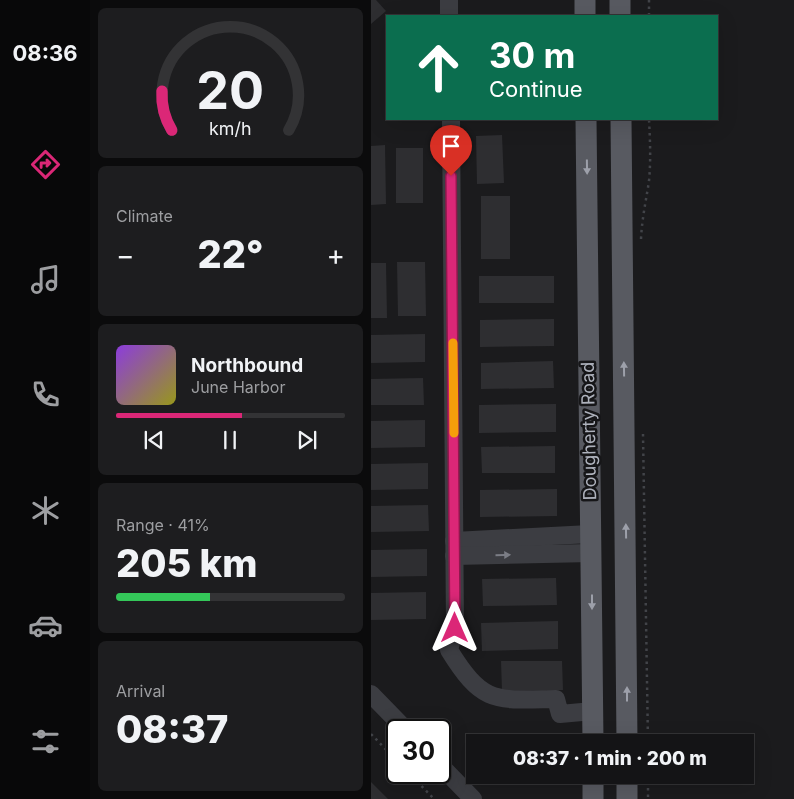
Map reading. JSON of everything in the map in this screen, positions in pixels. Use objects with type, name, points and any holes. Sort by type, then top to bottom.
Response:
[{"type":"main road","points":[[585,0],[585,15]]},
{"type":"main road","points":[[620,0],[620,15]]},
{"type":"main road","name":"Dougherty Road","points":[[586,120],[593,734]]},
{"type":"main road","name":"Dougherty Road","points":[[621,120],[627,734]]},
{"type":"main road","points":[[593,784],[593,799]]},
{"type":"main road","points":[[627,784],[627,799]]},
{"type":"street","points":[[449,0],[449,15]]},
{"type":"street","points":[[451,120],[455,628],[449,650],[466,679],[483,692],[503,700],[555,699],[560,714],[593,712]]},
{"type":"street","points":[[454,548],[591,544]]},
{"type":"street","points":[[371,694],[395,719]]},
{"type":"street","points":[[451,776],[473,799]]},
{"type":"path","points":[[649,0],[649,15]]},
{"type":"path","points":[[642,248],[642,213],[650,159],[649,120]]},
{"type":"path","points":[[643,427],[648,734]]},
{"type":"path","points":[[371,734],[386,750]]},
{"type":"path","points":[[420,784],[434,799]]},
{"type":"path","points":[[648,784],[648,799]]},
{"type":"building","points":[[371,0],[376,0],[386,11],[371,24]]},
{"type":"building","points":[[502,135],[504,183],[477,184],[476,136]]},
{"type":"building","points":[[385,145],[386,204],[371,205],[371,146]]},
{"type":"building","points":[[396,148],[423,148],[423,203],[396,203]]},
{"type":"building","points":[[481,196],[510,196],[510,259],[481,259]]},
{"type":"building","points":[[397,262],[425,262],[426,316],[398,316]]},
{"type":"building","points":[[371,263],[386,263],[387,318],[371,318]]},
{"type":"building","points":[[479,276],[554,276],[554,303],[479,303]]},
{"type":"building","points":[[554,319],[554,346],[480,347],[480,320]]},
{"type":"building","points":[[425,334],[425,362],[371,363],[371,335]]},
{"type":"building","points":[[553,361],[554,388],[481,389],[481,363]]},
{"type":"building","points":[[423,378],[424,405],[371,405],[371,379]]},
{"type":"building","points":[[556,404],[556,432],[479,433],[479,405]]},
{"type":"building","points":[[425,420],[425,447],[371,448],[371,421]]},
{"type":"building","points":[[555,446],[555,473],[482,473],[481,447]]},
{"type":"building","points":[[428,463],[428,489],[371,490],[371,464]]},
{"type":"building","points":[[557,489],[557,516],[480,517],[480,490]]},
{"type":"building","points":[[428,505],[429,531],[371,532],[371,506]]},
{"type":"building","points":[[427,549],[427,576],[371,577],[371,550]]},
{"type":"building","points":[[556,578],[557,605],[483,606],[482,579]]},
{"type":"building","points":[[426,592],[426,619],[371,620],[371,593]]},
{"type":"building","points":[[558,621],[558,649],[482,651],[481,623]]},
{"type":"building","points":[[501,661],[562,661],[563,690],[502,691]]},
{"type":"building","points":[[371,782],[388,799],[371,799]]},
{"type":"slow traffic","points":[[453,343],[454,433]]},
{"type":"route","points":[[451,176],[455,628]]}]
